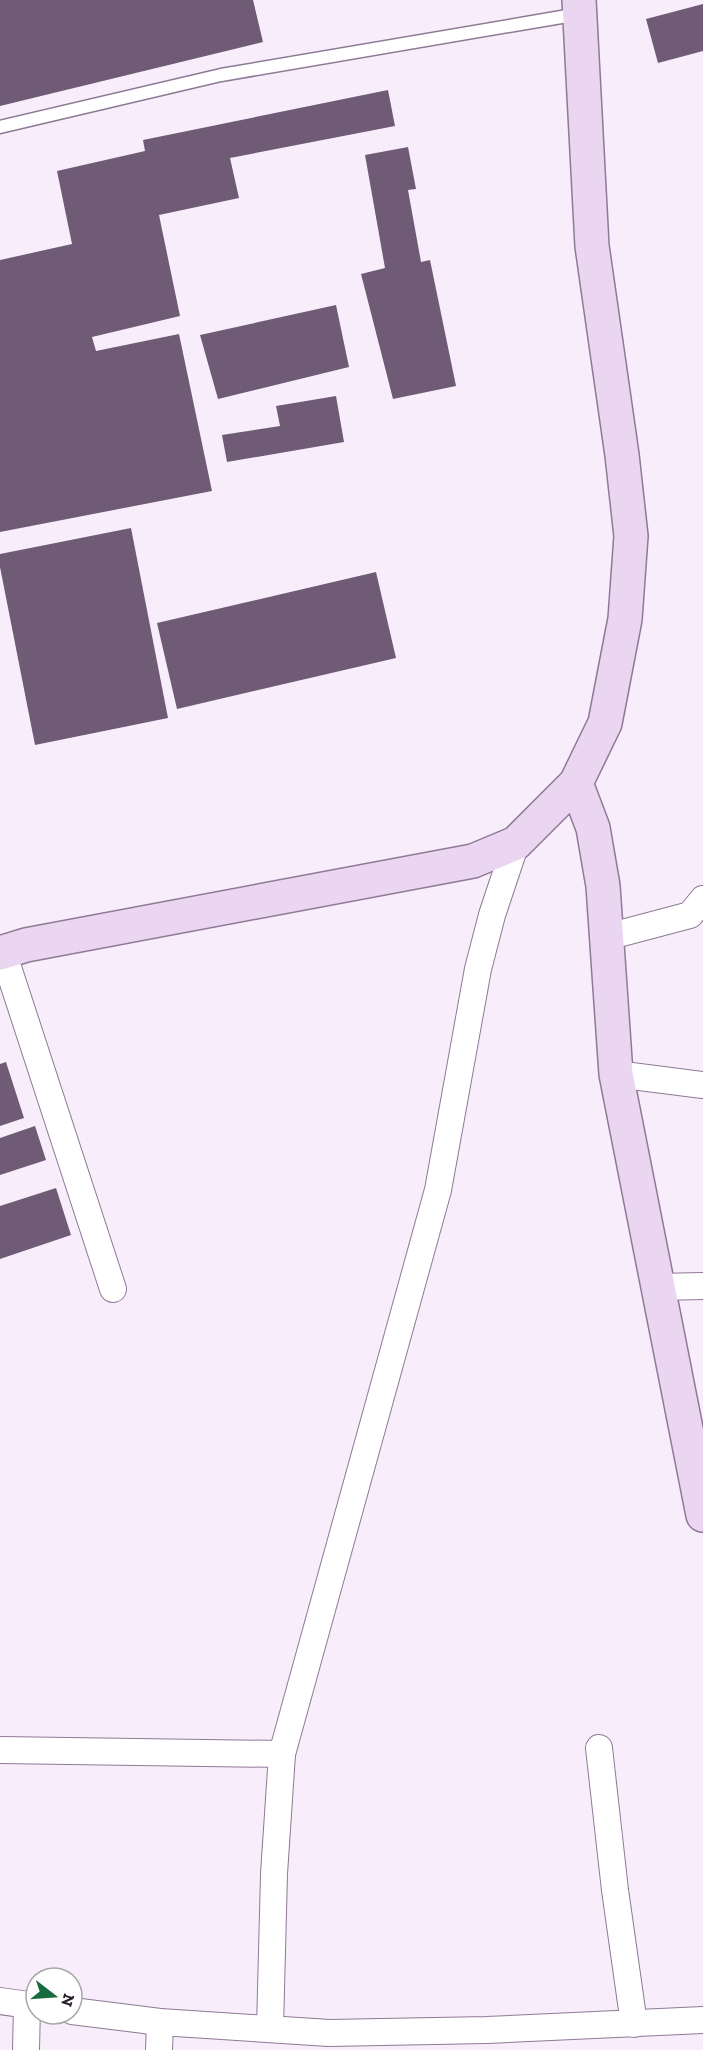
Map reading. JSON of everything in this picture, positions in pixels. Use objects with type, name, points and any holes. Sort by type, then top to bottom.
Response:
[{"type":"street","points":[[113,1289],[2,952],[26,945],[473,861],[516,843],[576,783],[604,723],[625,619],[631,536],[622,455],[592,246],[580,7]]},
{"type":"street","points":[[576,783],[593,828],[603,886],[616,1074],[657,1287],[697,1453],[703,1515]]},
{"type":"street","points":[[270,2028],[274,1874],[282,1754],[438,1190],[478,969],[492,915],[516,843]]},
{"type":"street","points":[[607,937],[699,910]]},
{"type":"street","points":[[616,1074],[703,1085]]},
{"type":"street","points":[[657,1287],[703,1286]]},
{"type":"street","points":[[599,1748],[615,1890],[634,2024]]},
{"type":"street","points":[[0,1750],[282,1754]]},
{"type":"street","points":[[0,2001],[24,2004]]},
{"type":"street","points":[[84,2012],[160,2022],[270,2028],[329,2042],[487,2040],[634,2024],[703,2020]]},
{"type":"street","points":[[159,2050],[160,2022]]},
{"type":"street","points":[[26,2050],[29,2026]]},
{"type":"lane","points":[[0,127],[221,75],[580,7]]},
{"type":"building","points":[[0,0],[253,0],[263,42],[0,106]]},
{"type":"building","points":[[703,4],[703,51],[658,63],[646,19]]},
{"type":"building","points":[[388,90],[395,126],[230,158],[239,198],[159,215],[180,316],[92,337],[96,351],[179,334],[212,491],[0,532],[0,260],[72,244],[57,171],[145,151],[143,140]]},
{"type":"building","points":[[408,147],[416,189],[408,190],[421,262],[430,260],[456,386],[393,399],[361,274],[385,268],[365,155]]},
{"type":"building","points":[[336,305],[349,367],[218,399],[200,335]]},
{"type":"building","points":[[336,396],[344,442],[227,462],[222,435],[280,426],[276,406]]},
{"type":"building","points":[[131,528],[168,718],[35,745],[0,567],[0,554]]},
{"type":"building","points":[[376,572],[396,658],[177,709],[157,623]]},
{"type":"building","points":[[6,1062],[24,1118],[0,1126],[0,1064]]},
{"type":"building","points":[[35,1126],[46,1160],[0,1175],[0,1138]]},
{"type":"building","points":[[56,1188],[71,1235],[0,1259],[0,1206]]}]
